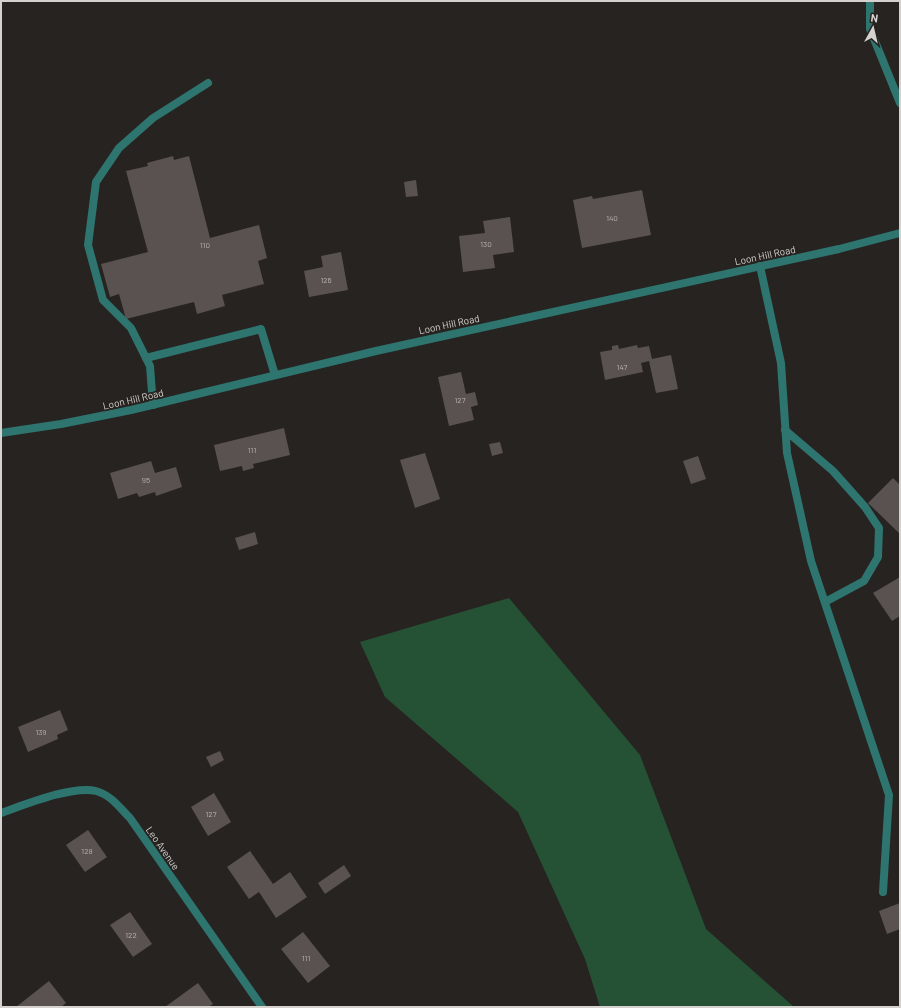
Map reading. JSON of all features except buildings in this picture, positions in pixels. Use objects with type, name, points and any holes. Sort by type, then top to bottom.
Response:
[{"type":"street","points":[[870,1],[870,29],[900,103]]},
{"type":"street","points":[[153,405],[150,366],[131,328],[103,300],[88,245],[96,182],[119,148],[153,118],[208,83]]},
{"type":"street","name":"Loon Hill Road","points":[[1,433],[61,424],[153,405],[384,349],[760,266],[900,233]]},
{"type":"street","points":[[760,266],[781,363],[786,453],[808,546],[824,602],[889,795],[883,892]]},
{"type":"street","points":[[146,358],[261,329],[275,375]]},
{"type":"street","points":[[785,430],[833,471],[865,507],[879,528],[878,557],[864,581],[824,602]]},
{"type":"street","name":"Leo Avenue","points":[[1,813],[39,800],[76,790],[96,791],[112,799],[130,818],[262,1007]]},
{"type":"green space","points":[[509,598],[640,755],[706,929],[794,1007],[600,1007],[585,959],[518,812],[385,697],[360,642]]}]
